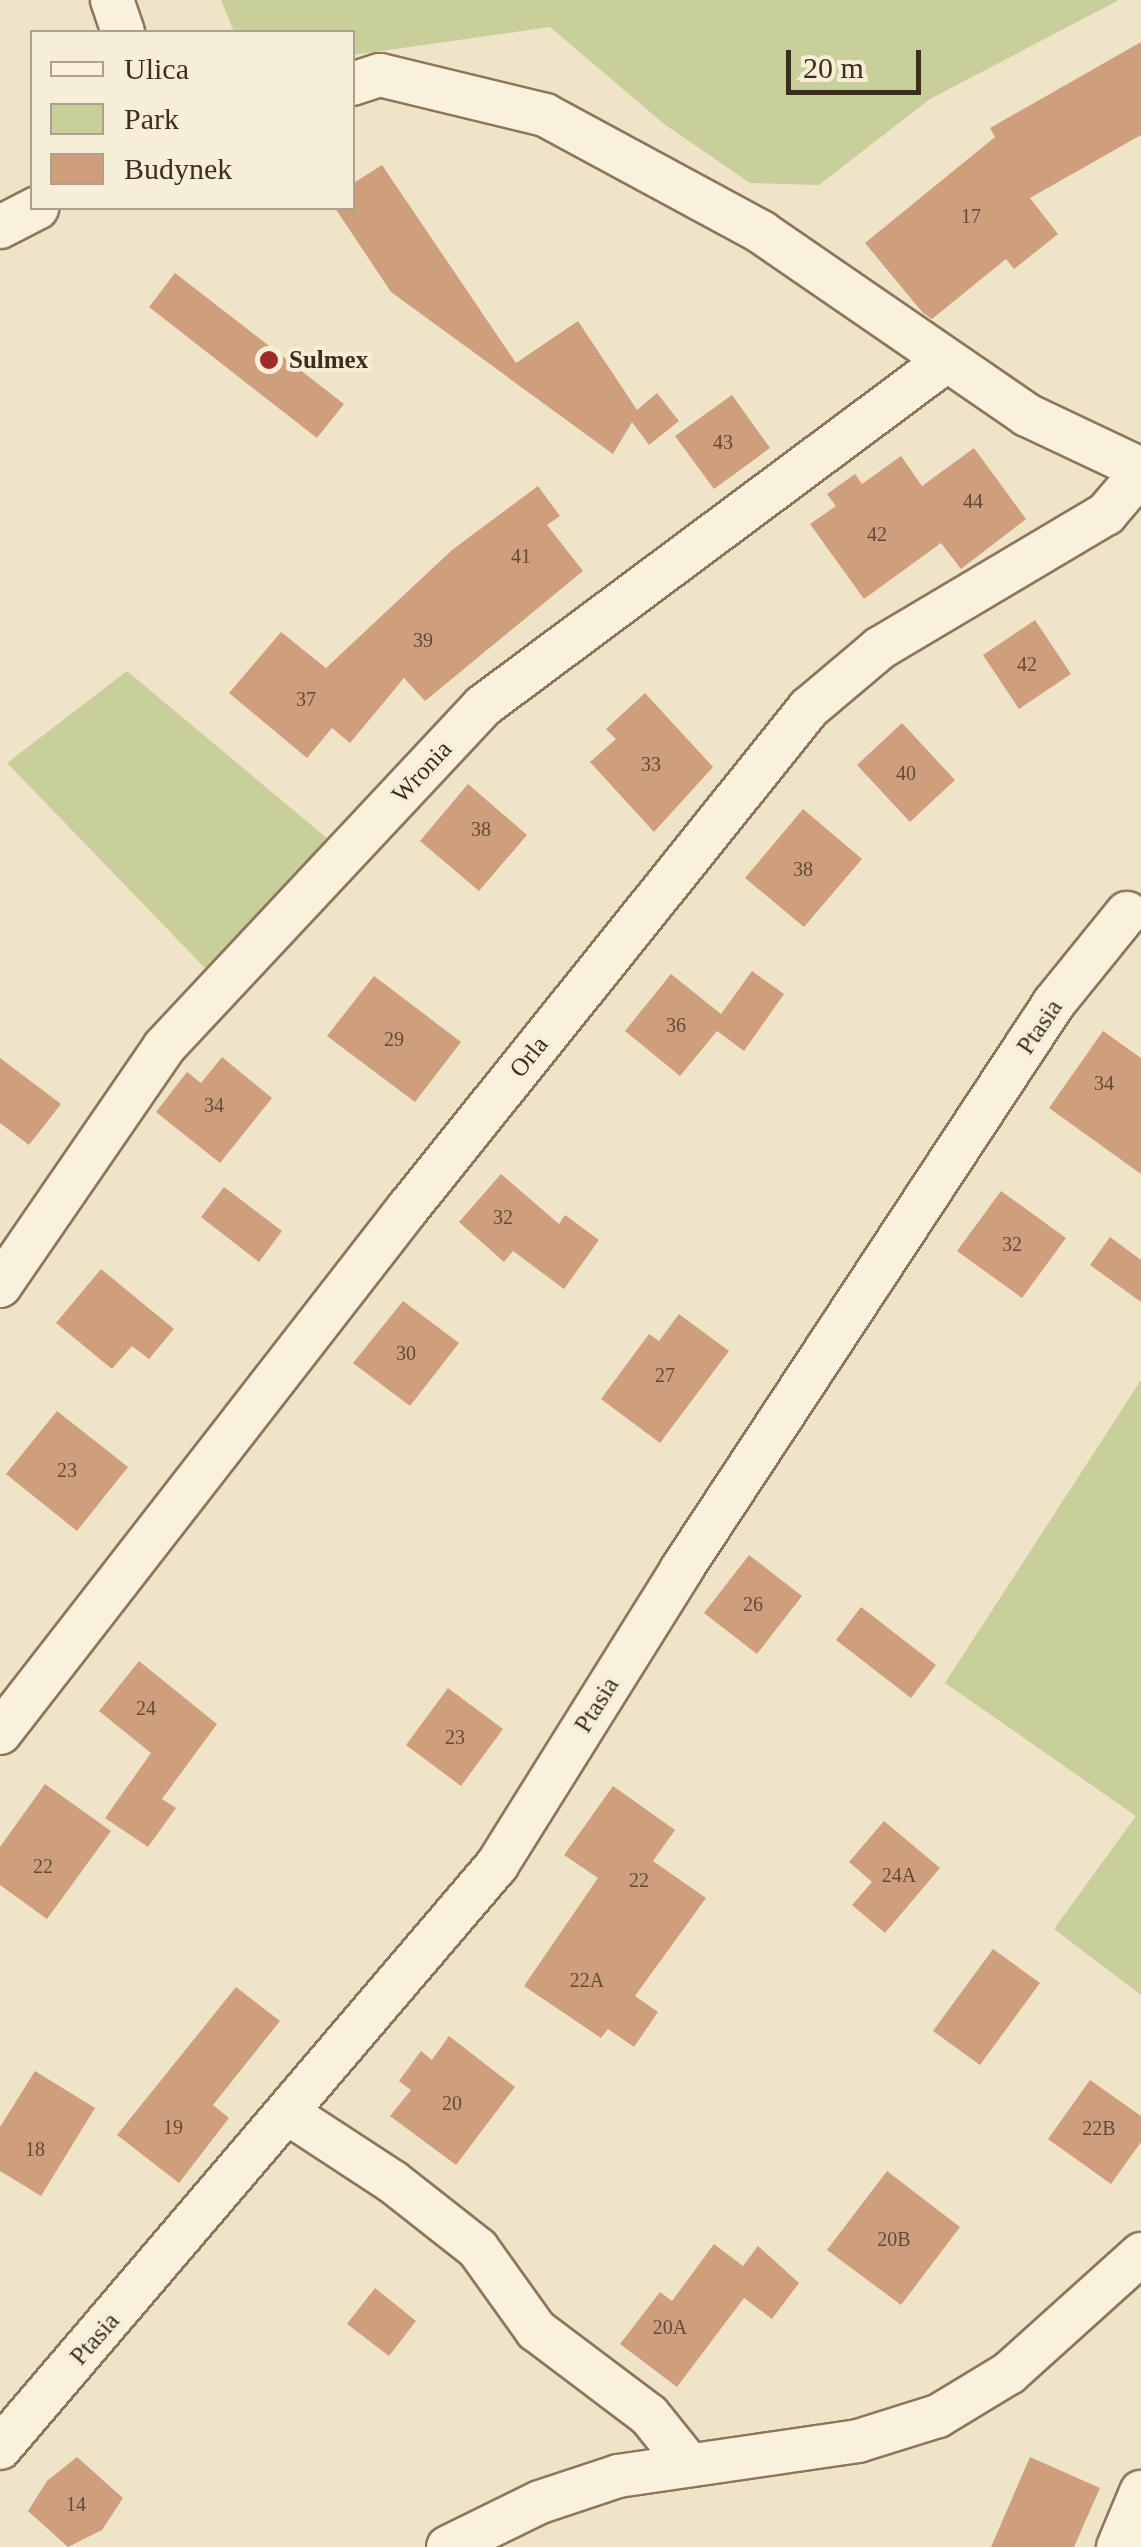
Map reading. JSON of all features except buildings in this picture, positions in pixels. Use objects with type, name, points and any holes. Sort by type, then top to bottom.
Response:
[{"type":"street","points":[[112,0],[122,30]]},
{"type":"street","points":[[355,83],[380,75],[544,114],[761,232],[1027,415],[1141,471]]},
{"type":"street","points":[[0,227],[34,210]]},
{"type":"street","name":"Wronia","points":[[0,1286],[164,1047],[483,706],[946,361]]},
{"type":"street","name":"Orla","points":[[0,1732],[809,708],[880,648],[1106,514],[1141,471]]},
{"type":"street","name":"Ptasia","points":[[0,2448],[289,2114],[496,1866],[681,1570],[1054,1004],[1127,913]]},
{"type":"street","points":[[289,2114],[393,2182],[478,2250],[536,2330],[649,2415],[686,2461]]},
{"type":"street","points":[[448,2547],[579,2487],[686,2461],[818,2448],[938,2416],[1009,2373],[1141,2254]]},
{"type":"street","points":[[1118,2547],[1141,2492]]},
{"type":"green space","points":[[221,0],[1119,0],[930,99],[819,185],[750,183],[664,124],[550,27],[355,55],[355,30],[233,30]]},
{"type":"green space","points":[[127,671],[334,844],[205,968],[7,763]]},
{"type":"green space","points":[[1141,1380],[1141,1995],[1054,1929],[1136,1816],[945,1683]]},
{"type":"place","name":"Sulmex","points":[[269,360]]}]
